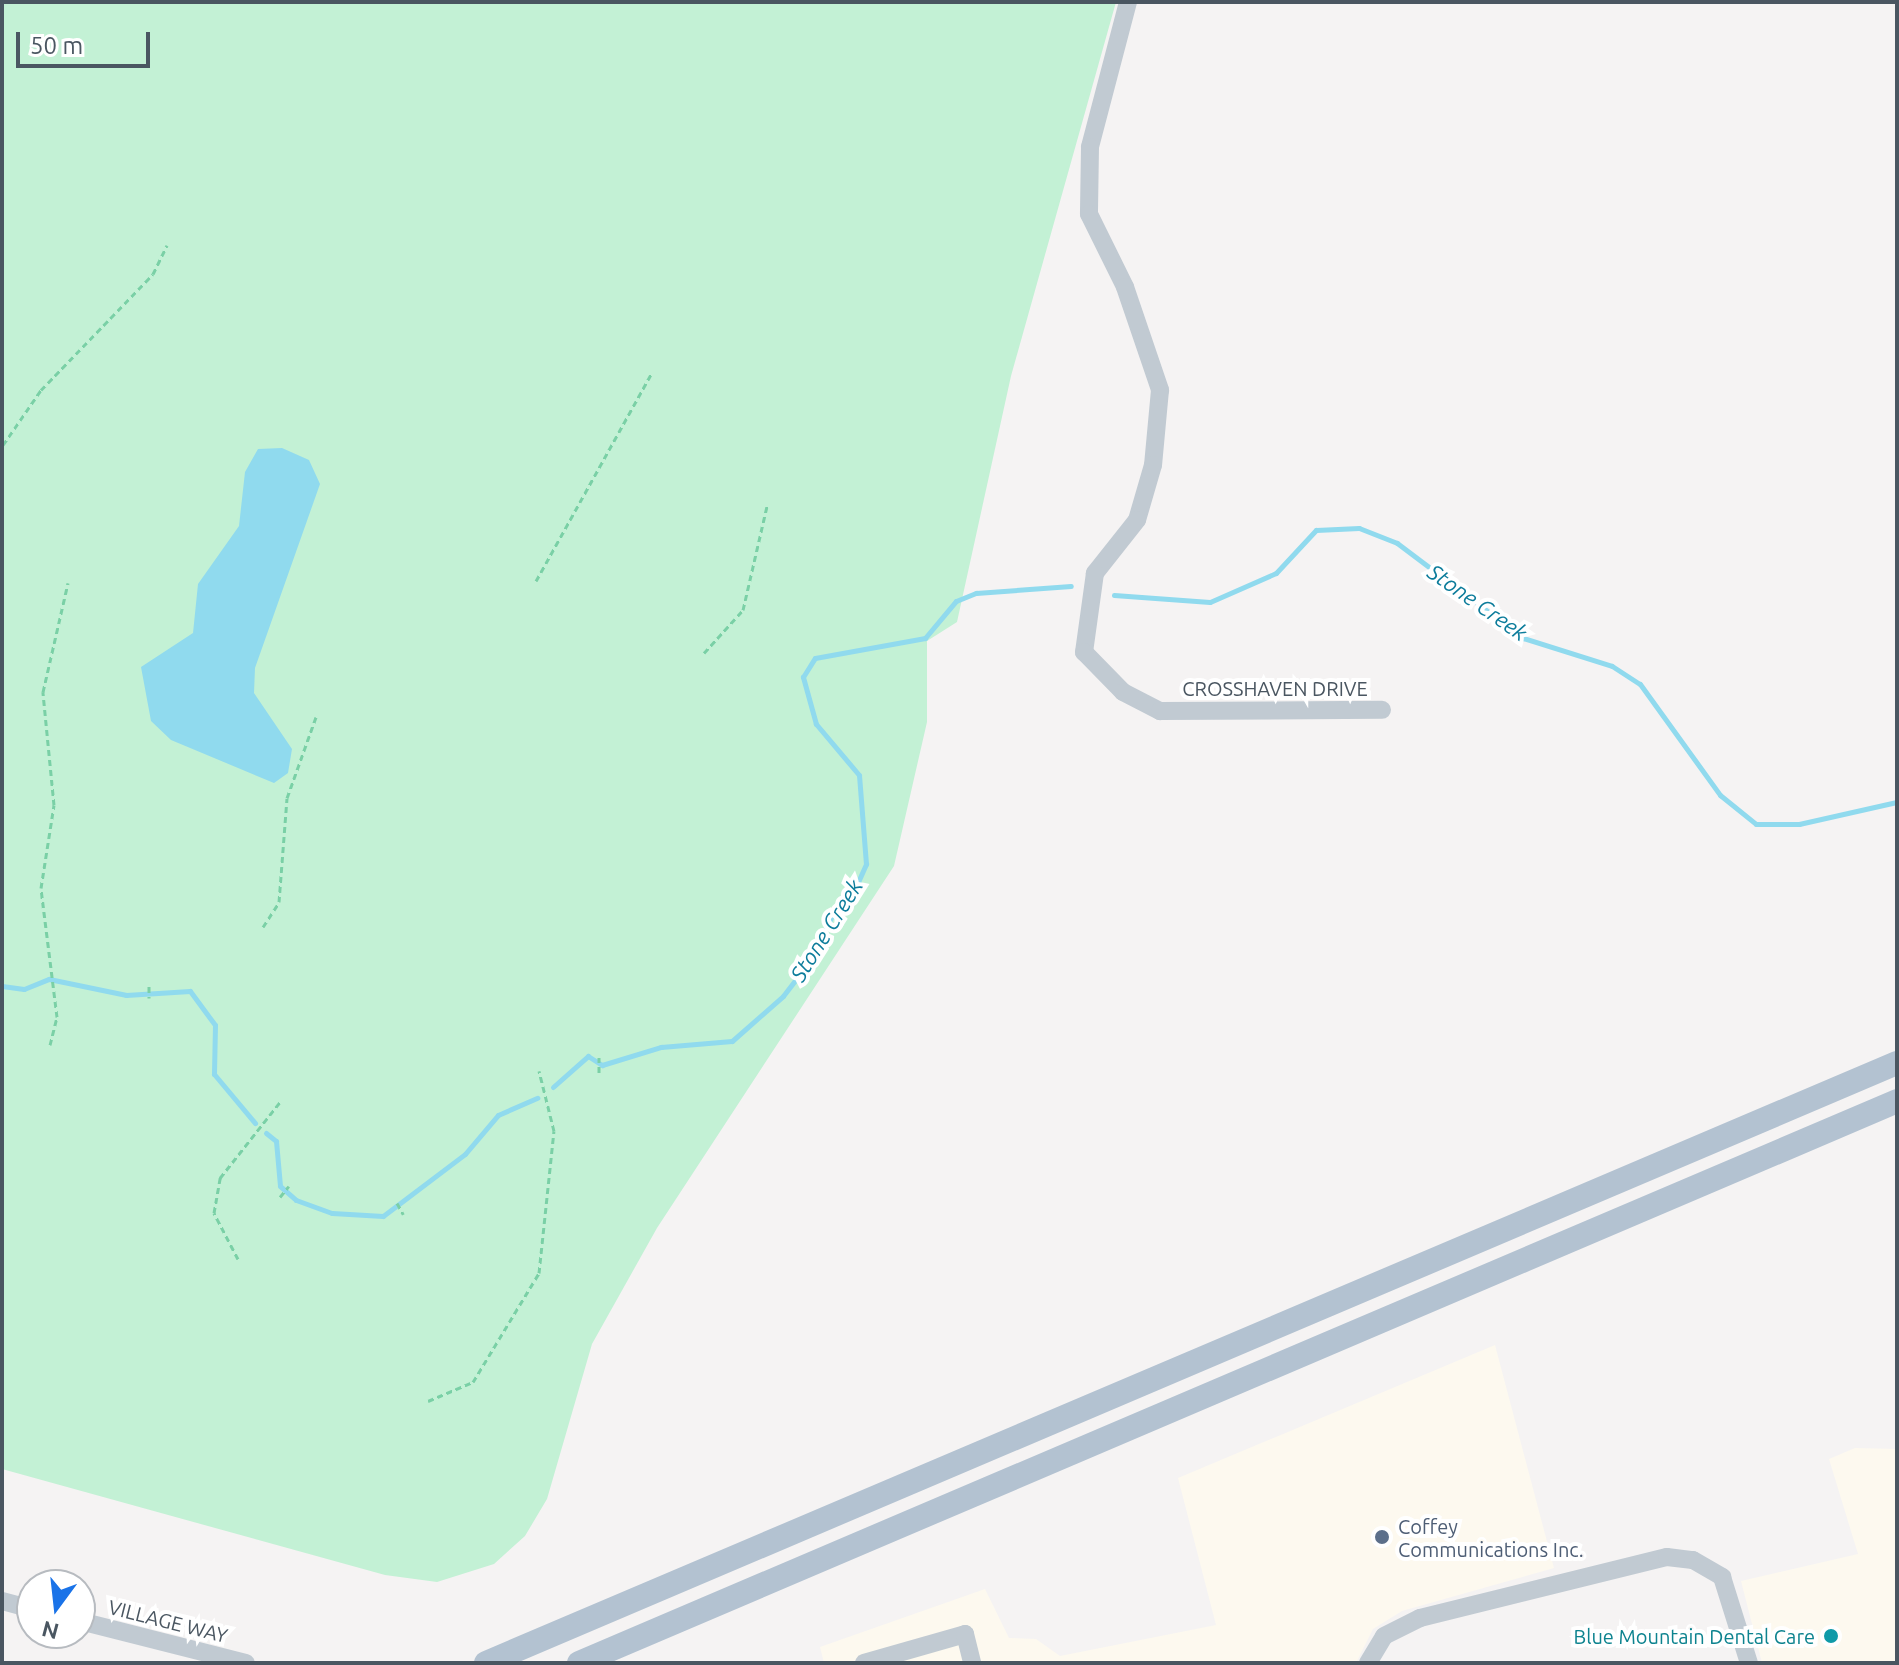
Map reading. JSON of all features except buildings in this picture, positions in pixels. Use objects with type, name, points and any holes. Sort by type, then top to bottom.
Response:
[{"type":"main road","points":[[486,1663],[1897,1063]]},
{"type":"main road","points":[[579,1663],[1897,1101]]},
{"type":"street","name":"CROSSHAVEN DRIVE","points":[[1128,2],[1090,147],[1089,214],[1125,287],[1160,390],[1153,465],[1137,520],[1095,573],[1084,652],[1123,692],[1160,711],[1382,710]]},
{"type":"street","points":[[1368,1663],[1384,1636],[1420,1618],[1667,1557],[1693,1560],[1722,1577],[1749,1663]]},
{"type":"street","name":"VILLAGE WAY","points":[[96,1625],[246,1663]]},
{"type":"street","points":[[864,1663],[965,1634],[972,1663]]},
{"type":"path","points":[[3,445],[41,390],[153,274],[167,245]]},
{"type":"path","points":[[536,581],[652,373]]},
{"type":"path","points":[[704,653],[743,610],[767,506]]},
{"type":"path","points":[[50,1045],[55,977],[41,896],[54,805],[43,692],[68,583]]},
{"type":"path","points":[[263,927],[279,902],[287,798],[316,717]]},
{"type":"path","points":[[149,986],[149,998]]},
{"type":"path","points":[[599,1057],[599,1074]]},
{"type":"path","points":[[428,1401],[473,1382],[539,1273],[554,1131],[539,1071]]},
{"type":"path","points":[[238,1259],[214,1213],[220,1178],[280,1102]]},
{"type":"path","points":[[280,1197],[289,1186]]},
{"type":"path","points":[[397,1203],[403,1214]]},
{"type":"shaded area","points":[[1495,1345],[1554,1568],[1402,1611],[1373,1629],[1356,1663],[824,1663],[820,1647],[985,1589],[1009,1638],[1036,1639],[1060,1656],[1216,1625],[1178,1478]]},
{"type":"shaded area","points":[[1855,1448],[1897,1449],[1897,1663],[1762,1663],[1741,1581],[1858,1554],[1829,1459]]},
{"type":"green space","points":[[2,2],[1116,2],[1011,376],[957,622],[927,641],[927,722],[894,866],[657,1228],[592,1344],[547,1499],[525,1536],[494,1564],[437,1582],[385,1575],[2,1469]]},
{"type":"water","points":[[282,448],[309,460],[320,484],[255,668],[254,693],[292,749],[288,773],[274,783],[171,740],[151,721],[141,667],[193,633],[198,584],[239,526],[245,472],[258,449]]},
{"type":"waterway","name":"Stone Creek","points":[[1114,595],[1210,602],[1276,573],[1316,530],[1359,528],[1397,543],[1523,638],[1612,666],[1640,684],[1720,795],[1756,824],[1799,824],[1897,802]]},
{"type":"waterway","name":"Stone Creek","points":[[553,1087],[588,1056],[602,1065],[661,1047],[732,1041],[783,996],[810,961],[840,899],[858,882],[866,864],[859,775],[816,724],[803,677],[815,658],[925,638],[956,601],[976,593],[1071,586]]},
{"type":"waterway","name":"Stone Creek","points":[[2,986],[24,989],[49,979],[126,995],[190,991],[215,1025],[214,1074],[255,1123]]},
{"type":"waterway","name":"Stone Creek","points":[[266,1133],[276,1141],[280,1186],[296,1200],[332,1213],[383,1216],[465,1154],[498,1115],[537,1098]]},
{"type":"place","name":"Coffey Communications Inc.","points":[[1382,1537]]},
{"type":"place","name":"Blue Mountain Dental Care","points":[[1831,1636]]}]
